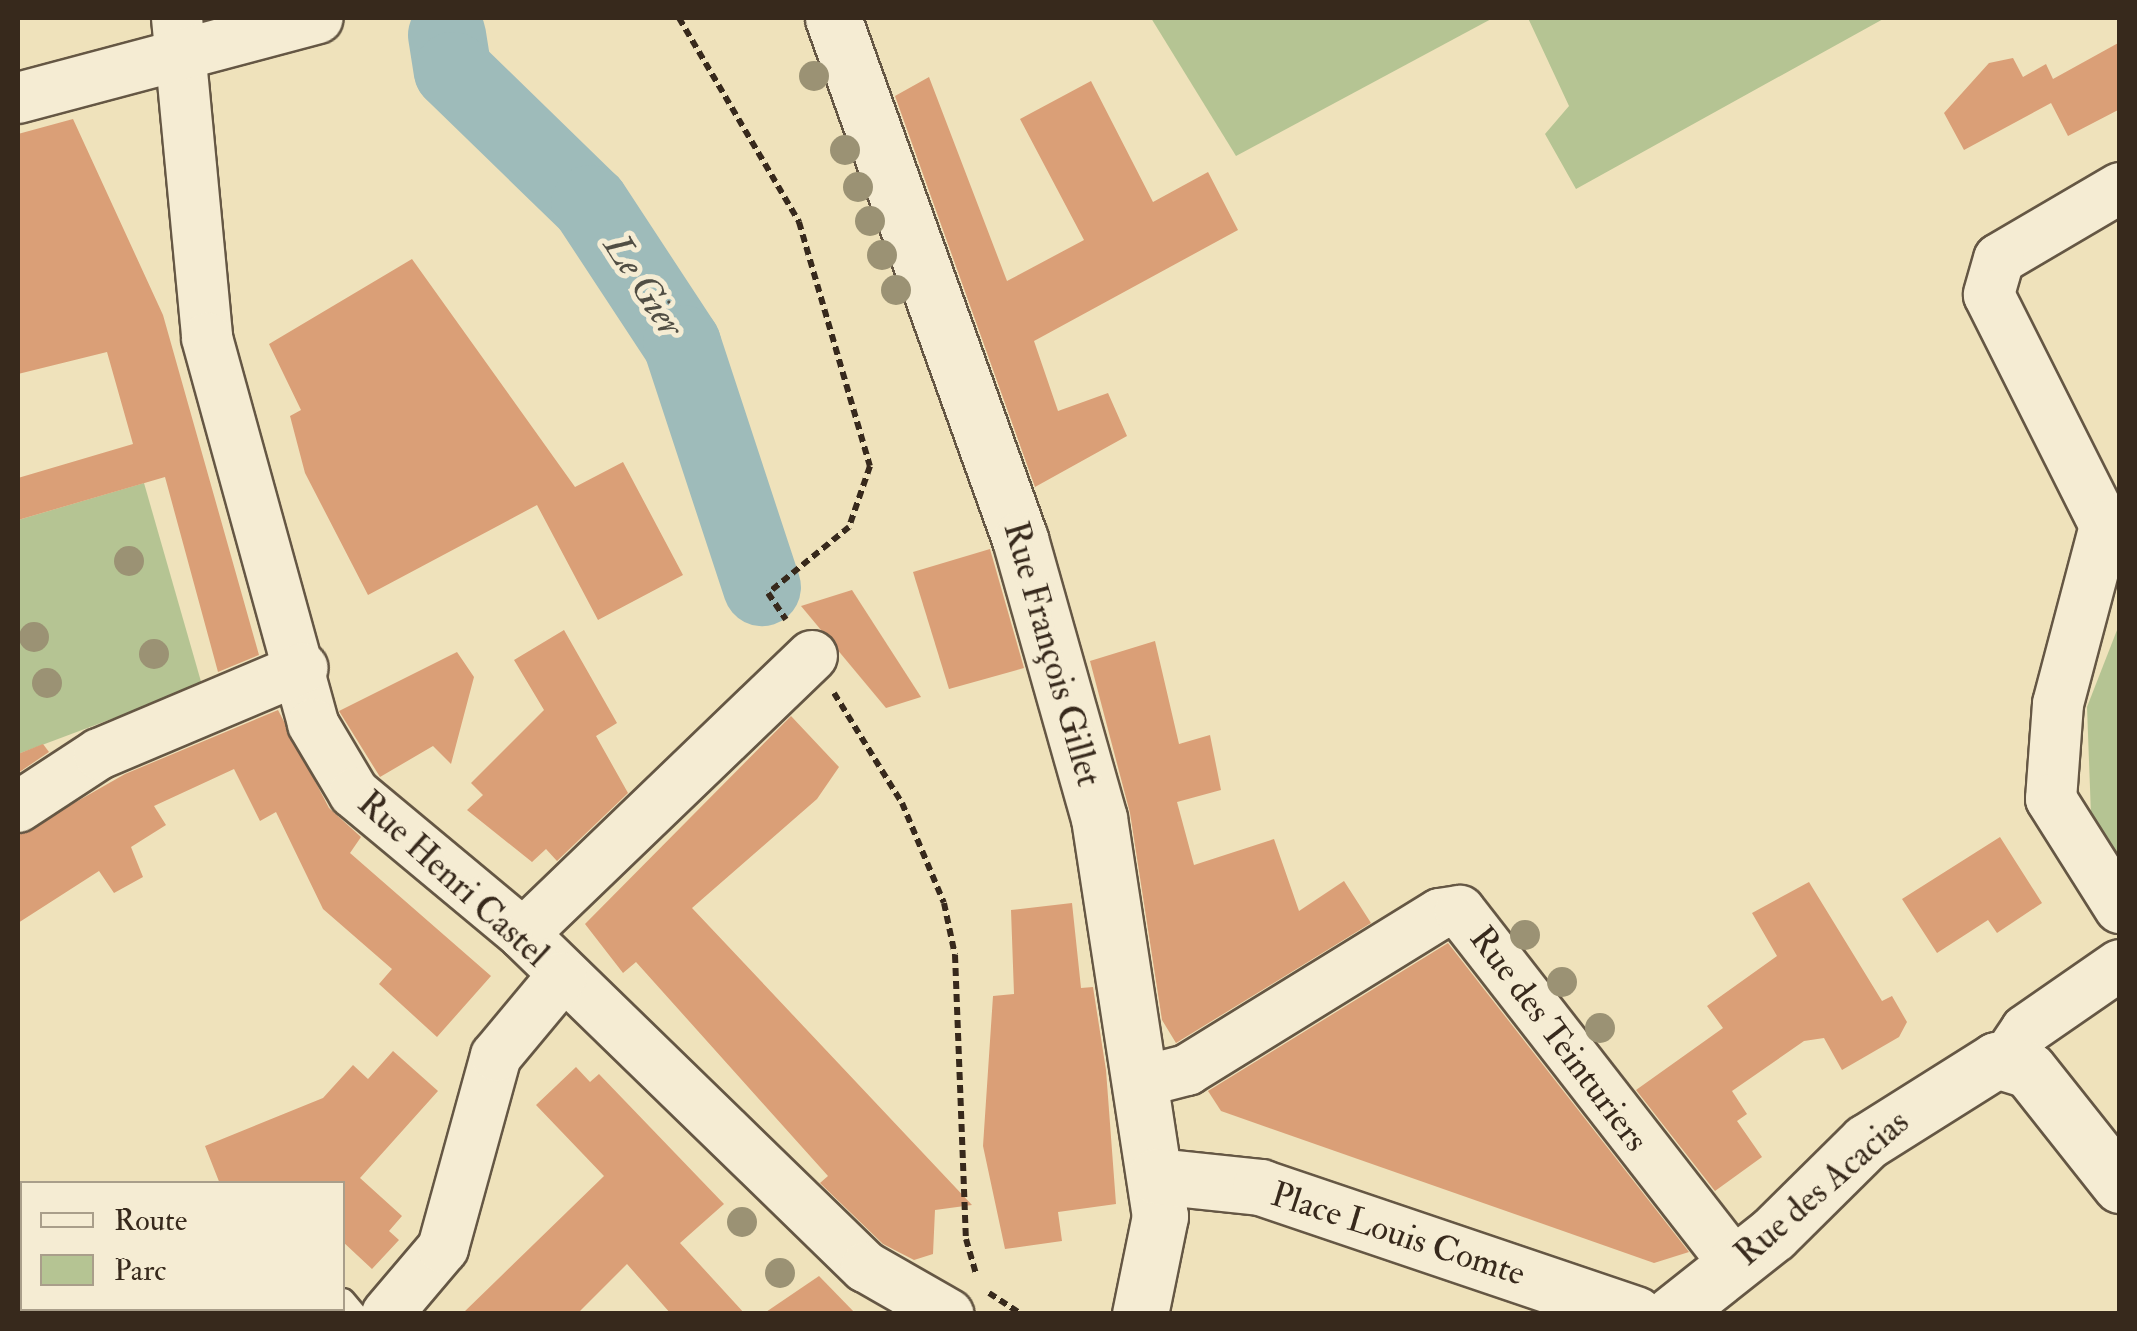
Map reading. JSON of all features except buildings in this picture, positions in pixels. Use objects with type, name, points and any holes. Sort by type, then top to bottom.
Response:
[{"type":"main road","name":"Rue François Gillet","points":[[833,18],[1064,673],[1099,818],[1156,1176],[1159,1246],[1140,1314]]},
{"type":"main road","points":[[2008,1057],[2038,1080],[2120,1185]]},
{"type":"main road","name":"Rue des Acacias","points":[[1672,1314],[1736,1265],[1905,1111],[2008,1057]]},
{"type":"main road","name":"Place Louis Comte","points":[[1156,1176],[1260,1187],[1635,1314]]},
{"type":"street","points":[[18,98],[178,33],[318,18]]},
{"type":"street","name":"Rue Henri Castel","points":[[178,33],[207,338],[302,668],[314,724],[354,793],[523,934],[561,978],[866,1267],[948,1314]]},
{"type":"street","points":[[2120,188],[2014,249],[1989,276],[1993,314],[2105,526],[2058,704],[2051,799],[2120,908]]},
{"type":"street","points":[[523,934],[812,656]]},
{"type":"street","points":[[18,807],[99,754],[302,668]]},
{"type":"street","name":"Rue des Teinturiers","points":[[1140,1082],[1187,1070],[1440,914],[1460,911],[1736,1265]]},
{"type":"street","name":"Rue des Acacias","points":[[2008,1057],[2026,1030],[2120,965]]},
{"type":"street","points":[[387,1314],[443,1248],[496,1056],[561,978]]},
{"type":"path","points":[[679,18],[799,222],[870,466],[849,527],[768,593],[812,656],[902,803],[944,903],[955,954],[970,1262],[980,1285],[1021,1314]]},
{"type":"green space","points":[[1151,18],[1493,18],[1236,156]]},
{"type":"green space","points":[[1528,18],[1885,18],[1576,189],[1545,134],[1569,106]]},
{"type":"green space","points":[[144,483],[202,685],[18,754],[18,520]]},
{"type":"green space","points":[[2119,625],[2119,856],[2092,842],[2087,707]]},
{"type":"waterway","name":"Le Gier","points":[[447,35],[453,71],[590,204],[682,344],[762,587]]}]
